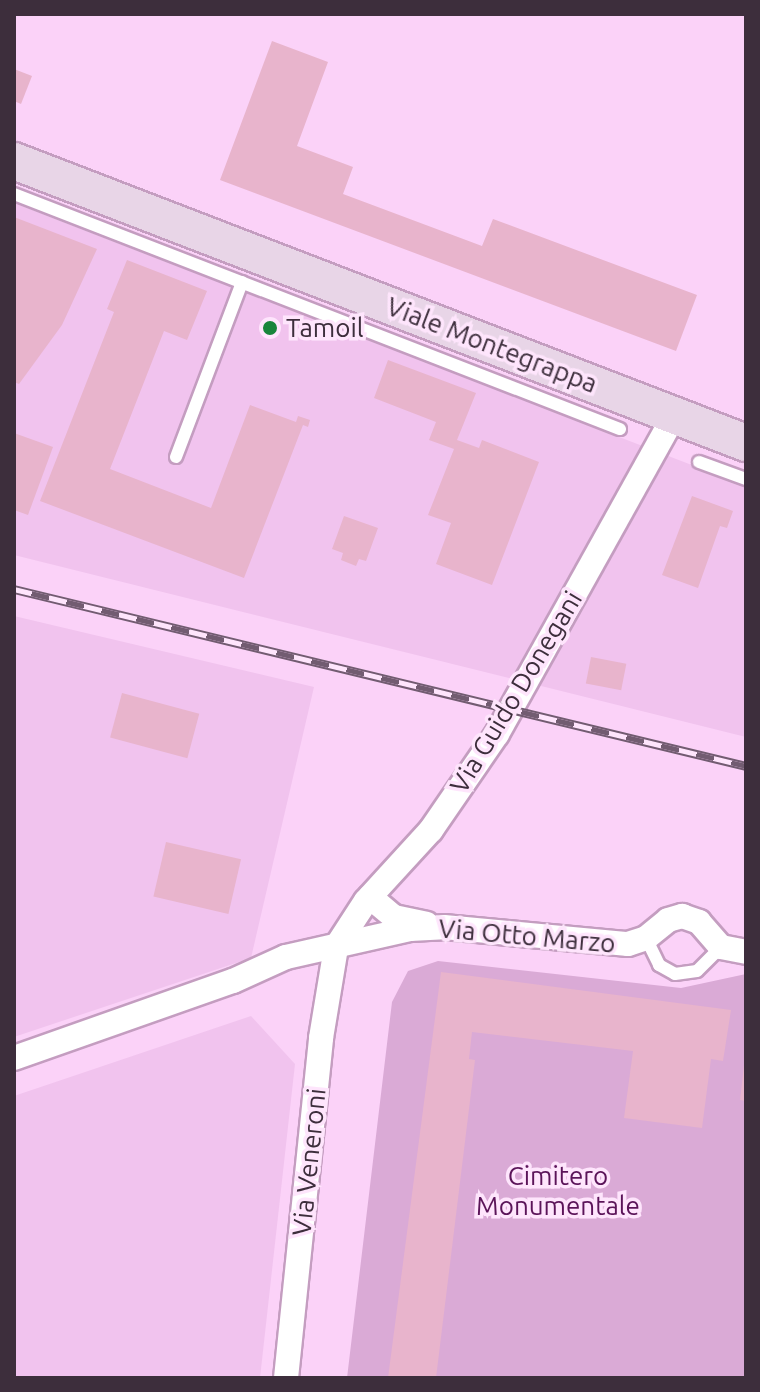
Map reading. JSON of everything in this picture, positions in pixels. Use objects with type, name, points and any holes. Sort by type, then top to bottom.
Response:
[{"type":"main road","name":"Viale Montegrappa","points":[[14,161],[124,220],[746,443]]},
{"type":"street","name":"Via Guido Donegani","points":[[336,947],[370,897],[431,830],[505,721],[674,416]]},
{"type":"street","points":[[370,897],[394,917],[444,927]]},
{"type":"street","name":"Via Otto Marzo","points":[[336,947],[410,929],[444,927],[609,945],[646,938],[668,920],[682,916],[699,922],[721,947]]},
{"type":"street","points":[[14,1058],[233,981],[286,957],[336,947]]},
{"type":"street","name":"Via Veneroni","points":[[286,1378],[321,1038],[336,947]]},
{"type":"street","points":[[721,947],[746,952]]},
{"type":"lane","points":[[14,194],[124,220],[242,282],[620,429]]},
{"type":"lane","points":[[176,457],[242,282]]},
{"type":"lane","points":[[699,462],[746,479]]},
{"type":"lane","points":[[646,938],[659,965],[675,974],[697,971],[721,947]]},
{"type":"shaded area","points":[[14,203],[746,486],[746,737],[14,555]]},
{"type":"shaded area","points":[[14,616],[314,687],[251,958],[14,1037]]},
{"type":"shaded area","points":[[251,1016],[295,1064],[260,1378],[14,1378],[14,1096]]},
{"type":"green space","name":"Cimitero Monumentale","points":[[438,961],[681,988],[746,974],[746,1378],[347,1378],[392,1002],[408,971]]},
{"type":"building","points":[[272,41],[328,62],[297,146],[353,167],[343,194],[482,246],[493,219],[697,295],[676,351],[220,180]]},
{"type":"building","points":[[14,69],[32,76],[21,104],[14,101]]},
{"type":"building","points":[[14,217],[97,249],[62,325],[19,384],[14,382]]},
{"type":"building","points":[[127,260],[207,291],[187,340],[164,331],[110,469],[211,508],[250,405],[296,422],[298,416],[310,420],[308,427],[303,425],[244,578],[40,501],[114,312],[107,309]]},
{"type":"building","points":[[388,360],[476,393],[457,440],[479,448],[482,440],[539,462],[492,585],[436,564],[451,523],[428,515],[454,449],[429,440],[436,422],[374,398]]},
{"type":"building","points":[[14,433],[53,447],[28,515],[14,510]]},
{"type":"building","points":[[692,496],[733,511],[727,528],[720,526],[698,588],[662,575]]},
{"type":"building","points":[[344,516],[378,528],[366,561],[359,559],[356,566],[341,560],[343,553],[332,549]]},
{"type":"building","points":[[591,657],[626,664],[621,690],[586,684]]},
{"type":"building","points":[[122,693],[199,714],[187,758],[110,737]]},
{"type":"building","points":[[166,842],[241,859],[228,914],[153,897]]},
{"type":"building","points":[[441,972],[731,1010],[723,1061],[711,1059],[702,1128],[624,1118],[633,1051],[472,1032],[469,1059],[475,1060],[436,1378],[388,1378]]},
{"type":"building","points":[[746,1065],[746,1101],[740,1100]]},
{"type":"railway","points":[[14,589],[746,766]]},
{"type":"place","name":"Tamoil","points":[[270,328]]}]
